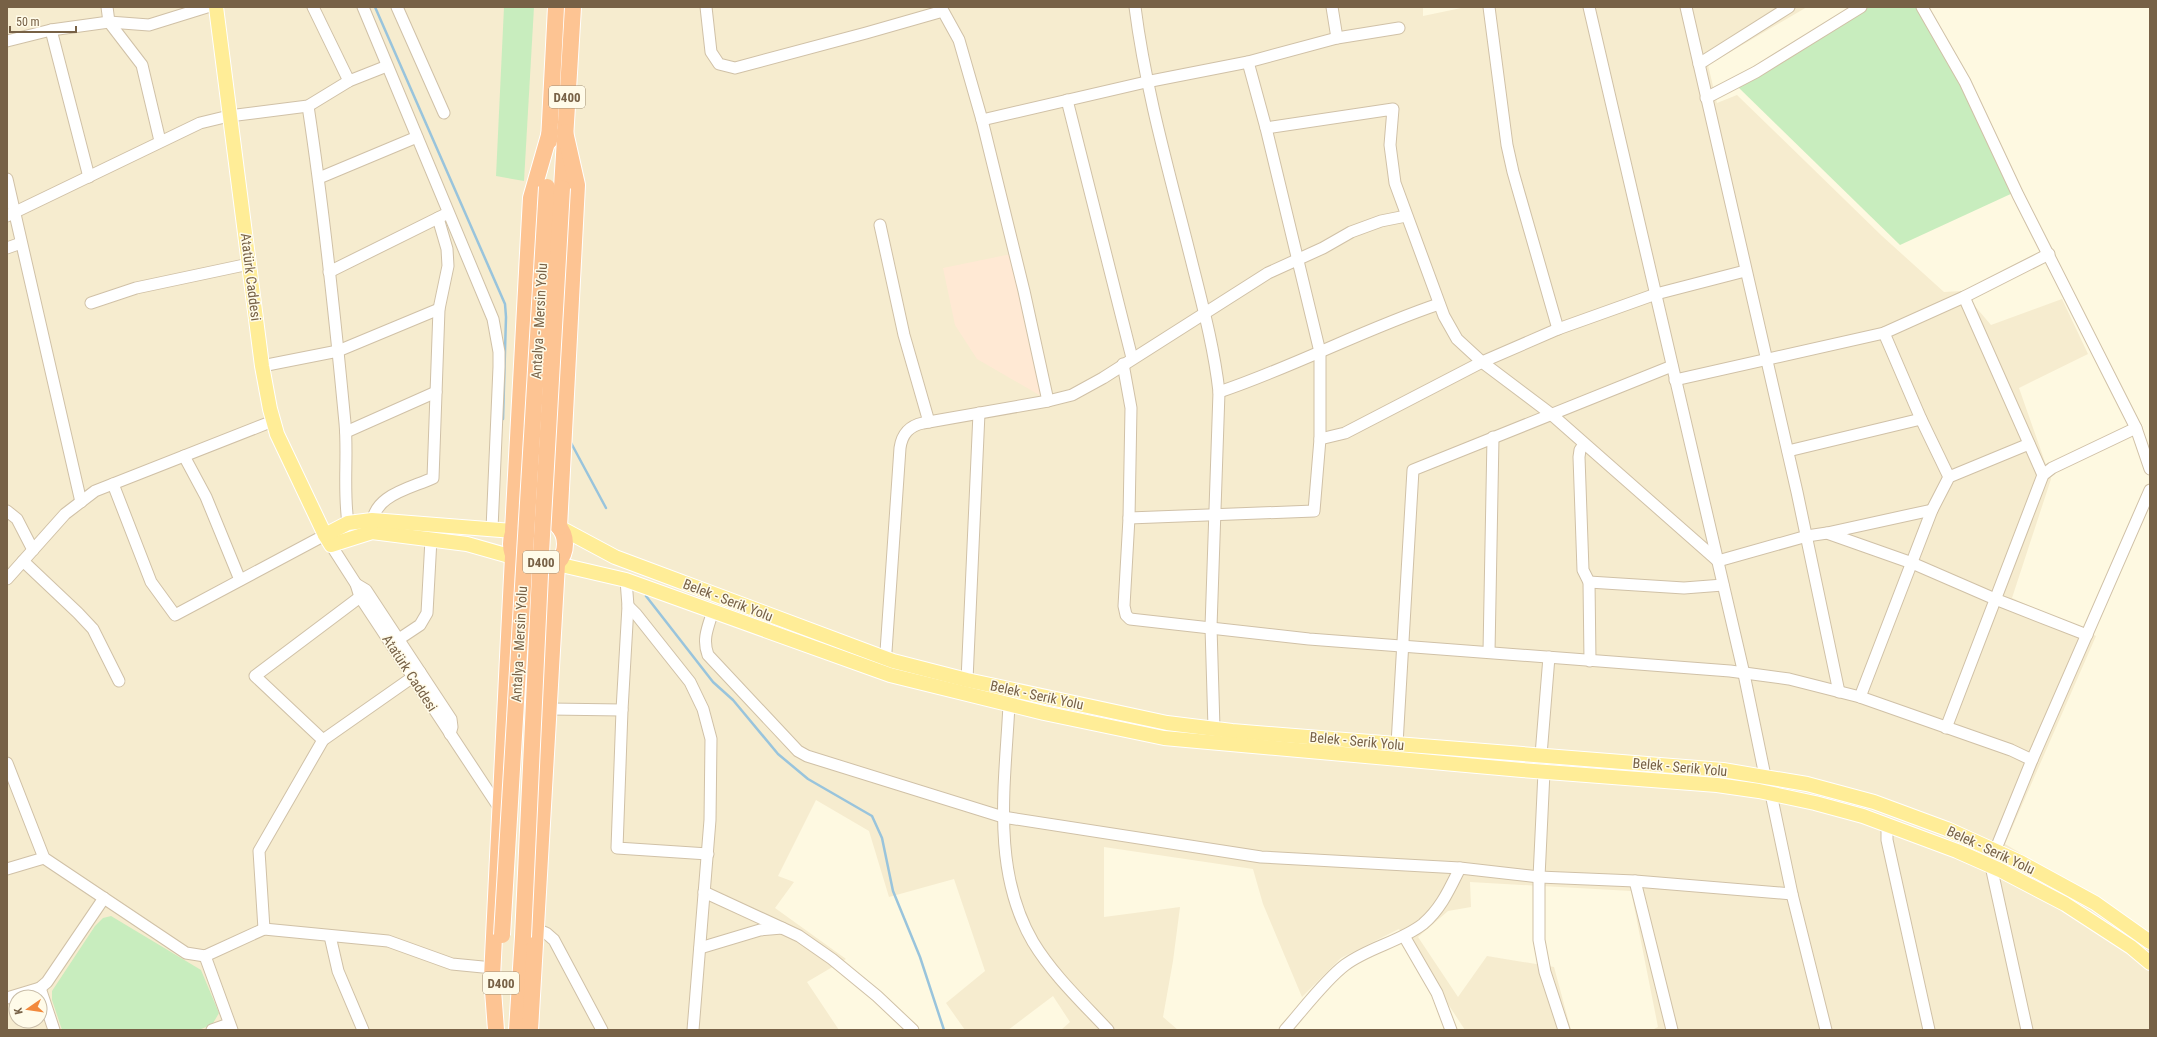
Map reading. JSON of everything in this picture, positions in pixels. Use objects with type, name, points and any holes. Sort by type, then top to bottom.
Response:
[{"type":"highway","name":"D400","points":[[554,187],[557,132],[556,7]]},
{"type":"highway","name":"D400","points":[[557,132],[573,7]]},
{"type":"highway","points":[[557,132],[577,185],[559,527]]},
{"type":"highway","points":[[496,1030],[493,968],[513,557],[510,548],[513,532],[531,198],[557,132]]},
{"type":"highway","name":"Antalya - Mersin Yolu","points":[[517,1030],[529,933],[554,187]]},
{"type":"highway","name":"Antalya - Mersin Yolu","points":[[500,1030],[502,935],[554,187]]},
{"type":"highway","points":[[513,532],[522,522],[535,517],[548,519],[559,527],[563,534],[565,550],[557,564],[550,709],[529,933],[530,1030]]},
{"type":"highway","points":[[513,557],[521,566],[533,572],[546,571],[557,564]]},
{"type":"main road","name":"Atatürk Caddesi","points":[[216,7],[262,366],[273,421],[328,540]]},
{"type":"main road","points":[[328,540],[348,523],[372,526],[431,539],[467,544],[513,557]]},
{"type":"main road","points":[[328,540],[372,526],[492,529],[513,532]]},
{"type":"main road","name":"Belek - Serik Yolu","points":[[559,527],[615,557],[885,666],[967,680],[1167,723],[1397,744],[1723,770],[1807,784],[1874,802],[1947,829],[1995,850],[2020,862],[2094,904],[2150,942]]},
{"type":"main road","name":"Belek - Serik Yolu","points":[[557,564],[626,580],[713,611],[1009,705],[1164,738],[1544,772],[1717,785],[1771,794],[1863,816],[1887,824],[1992,866],[2065,904],[2131,947],[2150,963]]},
{"type":"street","points":[[107,7],[110,22],[142,65],[160,142]]},
{"type":"street","points":[[7,41],[51,30],[110,22],[149,25],[207,7]]},
{"type":"street","points":[[313,7],[349,81]]},
{"type":"street","points":[[363,7],[493,319],[499,352],[492,529]]},
{"type":"street","points":[[397,7],[444,113]]},
{"type":"street","points":[[706,7],[711,52],[719,64],[735,68],[866,34],[944,9],[959,40],[982,120],[1024,291],[1048,402]]},
{"type":"street","points":[[1135,7],[1146,82],[1205,314],[1218,392],[1211,627],[1214,728]]},
{"type":"street","points":[[1332,7],[1337,38]]},
{"type":"street","points":[[1489,7],[1507,145],[1513,172],[1558,329]]},
{"type":"street","points":[[1589,7],[1744,674],[1765,776]]},
{"type":"street","points":[[1686,7],[1807,536],[1839,692]]},
{"type":"street","points":[[1699,64],[1789,7]]},
{"type":"street","points":[[1706,98],[1756,72],[1861,7]]},
{"type":"street","points":[[1922,7],[1965,82],[2018,195],[2136,428],[2150,469]]},
{"type":"street","points":[[982,120],[1146,82],[1248,62],[1337,38],[1399,28]]},
{"type":"street","points":[[51,30],[89,177]]},
{"type":"street","points":[[1128,518],[1314,511],[1320,439],[1320,352],[1266,128],[1248,62]]},
{"type":"street","points":[[11,215],[200,123],[229,116],[308,106],[349,81],[387,66]]},
{"type":"street","points":[[1067,100],[1128,361],[1131,408],[1124,606],[1126,615],[1130,620],[1211,627],[1309,639],[1489,652],[1789,679],[1860,697],[2012,750],[2032,760]]},
{"type":"street","points":[[308,106],[319,178],[346,432],[346,508],[348,523]]},
{"type":"street","points":[[1266,128],[1393,109],[1390,133],[1391,163],[1395,182],[1439,304],[1457,339],[1482,362],[1550,414],[1718,562]]},
{"type":"street","points":[[319,178],[417,137]]},
{"type":"street","points":[[7,179],[11,215],[21,243],[81,502]]},
{"type":"street","points":[[329,272],[448,213]]},
{"type":"street","points":[[885,666],[901,441],[910,428],[929,422],[1048,402],[1072,394],[1205,314],[1268,273],[1366,226],[1406,216]]},
{"type":"street","points":[[372,526],[375,508],[384,500],[433,478],[439,309],[448,266],[446,249],[438,218]]},
{"type":"street","points":[[880,225],[904,335],[929,422]]},
{"type":"street","points":[[7,248],[21,243]]},
{"type":"street","points":[[1675,380],[1884,333],[1964,297],[2049,254]]},
{"type":"street","points":[[91,303],[136,288],[249,264]]},
{"type":"street","points":[[1320,439],[1345,434],[1482,362],[1558,329],[1656,294],[1746,271]]},
{"type":"street","points":[[1964,297],[2043,475]]},
{"type":"street","points":[[1218,392],[1260,378],[1380,325],[1439,304]]},
{"type":"street","points":[[262,366],[338,351],[439,309]]},
{"type":"street","points":[[1884,333],[1921,419],[1949,477]]},
{"type":"street","points":[[1397,744],[1413,470],[1672,366]]},
{"type":"street","points":[[346,432],[436,392]]},
{"type":"street","points":[[967,680],[979,414]]},
{"type":"street","points":[[1788,451],[1921,419]]},
{"type":"street","points":[[7,579],[65,514],[95,491],[273,421]]},
{"type":"street","points":[[1946,728],[2043,475],[2052,468],[2136,428]]},
{"type":"street","points":[[1489,652],[1494,437]]},
{"type":"street","points":[[1584,444],[1580,450],[1579,457],[1583,570],[1589,582],[1590,661]]},
{"type":"street","points":[[1860,697],[1932,510],[1949,477],[2029,444]]},
{"type":"street","points":[[184,456],[206,497],[240,580]]},
{"type":"street","points":[[113,484],[148,576],[160,596],[175,615],[240,580],[328,540]]},
{"type":"street","points":[[2027,1030],[1992,866],[1995,850],[2032,760],[2150,490]]},
{"type":"street","points":[[1718,562],[1807,536],[1932,510]]},
{"type":"street","points":[[7,511],[17,519],[33,550]]},
{"type":"street","points":[[1827,533],[1912,563],[1995,599],[2087,635]]},
{"type":"street","points":[[399,639],[420,626],[427,613],[431,539]]},
{"type":"street","name":"Atatürk Caddesi","points":[[328,540],[356,584],[360,598],[416,674],[450,734],[500,809]]},
{"type":"street","points":[[23,561],[78,612],[93,630],[119,681]]},
{"type":"street","points":[[626,580],[628,606],[622,710],[617,848],[708,854]]},
{"type":"street","points":[[1589,582],[1684,588],[1723,585]]},
{"type":"street","points":[[264,929],[259,851],[323,740],[416,674],[399,639],[366,590],[356,584]]},
{"type":"street","points":[[323,740],[255,676],[360,598]]},
{"type":"street","points":[[628,606],[690,682],[703,709],[711,739],[712,757],[708,854],[693,1030]]},
{"type":"street","points":[[713,611],[705,635],[705,645],[708,655],[798,751],[813,758],[1003,817],[1261,857],[1460,868],[1539,877],[1635,881],[1792,894]]},
{"type":"street","points":[[1541,756],[1549,657]]},
{"type":"street","points":[[1009,705],[1003,817],[1005,855],[1009,880],[1024,926],[1034,943],[1051,968],[1108,1030]]},
{"type":"street","points":[[550,709],[622,710]]},
{"type":"street","points":[[7,763],[44,858],[186,953],[205,956],[264,929],[388,941],[452,964],[493,968]]},
{"type":"street","points":[[1544,772],[1538,922],[1542,957],[1564,1030]]},
{"type":"street","points":[[1771,794],[1792,894],[1826,1030]]},
{"type":"street","points":[[1887,824],[1886,840],[1929,1030]]},
{"type":"street","points":[[7,869],[44,858]]},
{"type":"street","points":[[1284,1030],[1343,966],[1365,952],[1404,936],[1424,923],[1434,914],[1460,868]]},
{"type":"street","points":[[1635,881],[1672,1030]]},
{"type":"street","points":[[704,892],[799,936],[877,996],[913,1030]]},
{"type":"street","points":[[7,998],[40,988],[47,982],[104,898]]},
{"type":"street","points":[[700,948],[760,930],[782,928]]},
{"type":"street","points":[[529,933],[546,933],[554,940],[602,1030]]},
{"type":"street","points":[[330,936],[340,977],[362,1030]]},
{"type":"street","points":[[1404,936],[1436,993],[1451,1030]]},
{"type":"street","points":[[205,956],[230,1027],[212,1030]]},
{"type":"street","points":[[40,988],[54,1030]]},
{"type":"shaded area","points":[[7,7],[1423,7],[1423,16],[1466,7],[1807,7],[1708,65],[1717,103],[1737,95],[1882,236],[1944,292],[1962,291],[1991,325],[2062,299],[2088,354],[2019,388],[2051,479],[2012,598],[2096,636],[2005,844],[2103,902],[2150,934],[2150,1030],[1652,1030],[1658,1027],[1631,891],[1470,882],[1471,907],[1448,911],[1418,937],[1458,997],[1487,956],[1554,967],[1571,1030],[1465,1030],[1399,929],[1341,958],[1302,997],[1263,904],[1253,869],[1104,847],[1104,917],[1180,907],[1173,961],[1163,1017],[1178,1030],[1061,1030],[1070,1022],[1053,996],[1008,1030],[965,1030],[946,1003],[985,971],[954,879],[889,897],[869,831],[816,800],[778,876],[794,882],[775,908],[846,959],[807,982],[839,1030],[7,1030]]},
{"type":"shaded area","points":[[1011,254],[1041,396],[977,359],[955,325],[943,268]]},
{"type":"green space","points":[[504,7],[534,7],[524,181],[496,176]]},
{"type":"green space","points":[[1865,7],[1923,7],[2015,192],[1900,245],[1737,86]]},
{"type":"green space","points":[[111,916],[201,970],[219,1013],[212,1025],[198,1030],[62,1030],[52,1000],[52,991],[95,926],[103,918]]},
{"type":"waterway","points":[[375,7],[505,304],[506,317],[503,419]]},
{"type":"waterway","points":[[570,441],[606,508]]},
{"type":"waterway","points":[[646,596],[713,682],[733,700],[778,754],[808,779],[872,816],[882,838],[893,891],[920,957],[944,1030]]}]
